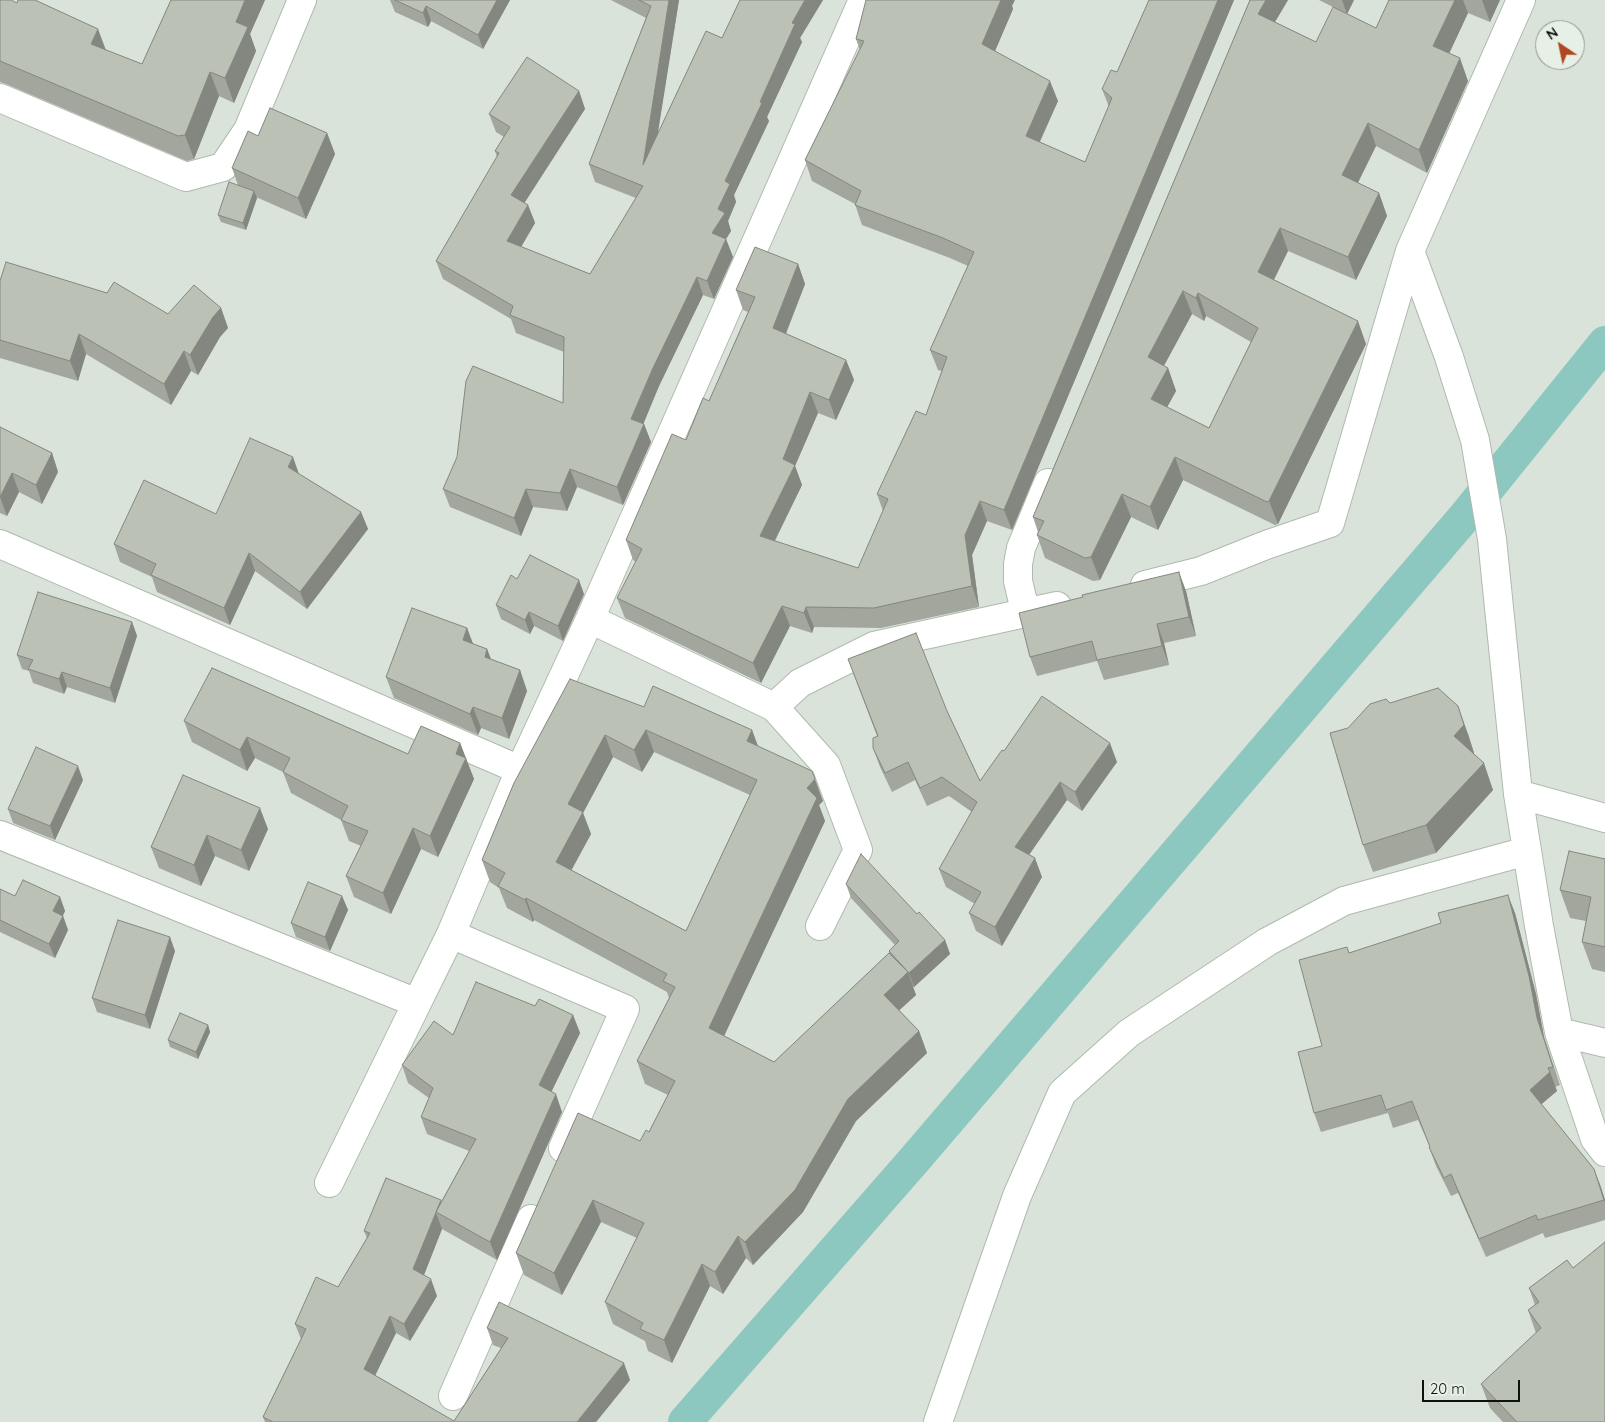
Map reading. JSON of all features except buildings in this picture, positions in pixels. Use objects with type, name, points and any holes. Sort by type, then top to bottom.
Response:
[{"type":"street","points":[[0,98],[186,178],[223,167],[248,130],[302,0]]},
{"type":"street","points":[[329,1183],[451,934],[520,770],[590,619],[863,0]]},
{"type":"street","points":[[1124,590],[1201,571],[1330,522],[1410,251],[1521,0]]},
{"type":"street","points":[[1410,251],[1475,440],[1492,539],[1518,794],[1539,926],[1560,1032],[1595,1139],[1605,1152]]},
{"type":"street","points":[[1028,614],[1018,581],[1018,564],[1021,548],[1059,456]]},
{"type":"street","points":[[0,544],[520,770]]},
{"type":"street","points":[[774,707],[800,683],[874,646],[1028,614],[1076,602]]},
{"type":"street","points":[[590,619],[774,707],[826,765],[858,850],[820,926]]},
{"type":"street","points":[[1518,794],[1605,818]]},
{"type":"street","points":[[0,835],[417,1003]]},
{"type":"street","points":[[938,1422],[1016,1196],[1062,1093],[1129,1033],[1267,942],[1344,901],[1527,851]]},
{"type":"street","points":[[451,934],[624,1009],[553,1171]]},
{"type":"street","points":[[1560,1032],[1605,1043]]},
{"type":"street","points":[[453,1396],[541,1198]]},
{"type":"waterway","points":[[685,1422],[915,1159],[1467,514],[1605,343]]}]
